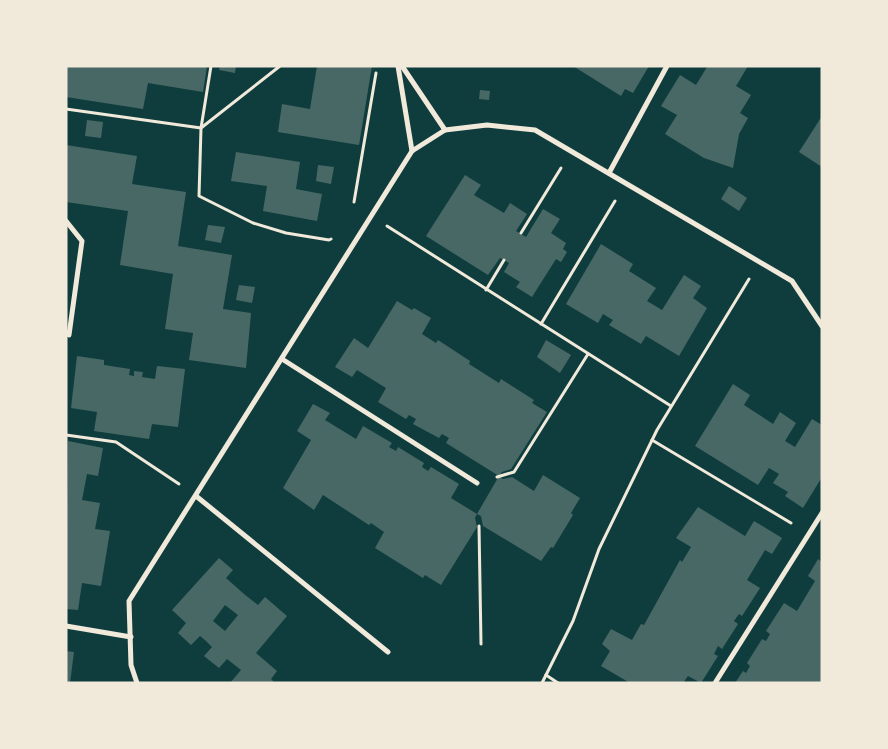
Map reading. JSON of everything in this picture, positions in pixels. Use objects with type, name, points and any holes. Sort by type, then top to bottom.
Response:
[{"type":"street","points":[[398,66],[412,151]]},
{"type":"street","points":[[402,66],[445,130]]},
{"type":"street","points":[[609,173],[667,66]]},
{"type":"street","points":[[137,683],[131,665],[129,601],[412,151],[445,130],[487,125],[535,130],[792,281],[822,326]]},
{"type":"street","points":[[66,221],[82,241],[69,334]]},
{"type":"street","points":[[282,359],[477,483]]},
{"type":"street","points":[[196,496],[388,652]]},
{"type":"street","points":[[715,683],[822,513]]},
{"type":"street","points":[[66,626],[131,637]]},
{"type":"path","points":[[211,66],[201,128],[199,196],[253,223],[278,231],[328,240],[336,235]]},
{"type":"path","points":[[66,109],[201,128],[280,66]]},
{"type":"path","points":[[353,206],[377,66]]},
{"type":"path","points":[[521,233],[571,150]]},
{"type":"path","points":[[541,324],[625,183]]},
{"type":"path","points":[[372,216],[671,406]]},
{"type":"path","points":[[486,290],[504,260]]},
{"type":"path","points":[[542,683],[573,620],[599,549],[652,440],[759,262]]},
{"type":"path","points":[[477,483],[514,472],[588,354]]},
{"type":"path","points":[[66,435],[116,442],[196,496]]},
{"type":"path","points":[[652,440],[809,533]]},
{"type":"path","points":[[479,526],[481,644]]},
{"type":"path","points":[[546,675],[558,683]]},
{"type":"building","points":[[67,66],[207,66],[203,92],[148,83],[143,109],[66,97]]},
{"type":"building","points":[[220,66],[236,66],[235,73],[219,70]]},
{"type":"building","points":[[317,66],[372,66],[359,145],[278,132],[282,104],[310,109]]},
{"type":"building","points":[[573,66],[649,66],[633,93],[625,89],[621,96]]},
{"type":"building","points":[[705,66],[748,66],[736,86],[751,95],[740,113],[748,118],[739,134],[733,168],[704,158],[665,134],[677,115],[661,106],[680,75],[696,85],[707,67]]},
{"type":"building","points":[[480,90],[490,91],[489,100],[479,99]]},
{"type":"building","points":[[822,116],[822,167],[799,152]]},
{"type":"building","points":[[87,120],[103,122],[101,138],[85,136]]},
{"type":"building","points":[[66,145],[137,156],[132,184],[186,192],[178,246],[232,255],[223,309],[251,313],[246,368],[189,360],[193,333],[165,329],[173,274],[120,265],[128,211],[66,202]]},
{"type":"building","points":[[236,152],[300,162],[296,189],[322,194],[317,221],[263,211],[267,186],[231,181]]},
{"type":"building","points":[[318,165],[334,167],[331,184],[316,181]]},
{"type":"building","points":[[465,175],[481,185],[474,195],[504,213],[510,203],[527,214],[516,231],[526,237],[543,209],[560,219],[551,233],[566,243],[563,249],[567,252],[561,262],[556,259],[532,297],[516,287],[520,282],[504,272],[509,263],[500,258],[488,275],[426,236]]},
{"type":"building","points":[[729,186],[747,198],[739,211],[721,199]]},
{"type":"building","points":[[208,225],[225,227],[221,243],[205,240]]},
{"type":"building","points":[[601,244],[633,264],[629,271],[656,288],[647,301],[662,310],[684,275],[701,286],[693,298],[707,308],[679,356],[646,336],[641,344],[609,325],[613,320],[603,314],[598,323],[566,304]]},
{"type":"building","points":[[239,285],[255,287],[252,303],[236,300]]},
{"type":"building","points":[[397,301],[431,318],[422,334],[436,343],[438,340],[470,361],[469,364],[499,383],[501,379],[534,400],[532,403],[547,412],[511,469],[502,472],[499,476],[446,443],[449,438],[442,434],[439,438],[413,424],[416,419],[409,415],[406,419],[378,402],[386,388],[357,370],[352,377],[335,367],[354,338],[368,348]]},
{"type":"building","points":[[546,340],[571,355],[560,373],[537,357]]},
{"type":"building","points":[[77,356],[104,360],[104,365],[130,369],[129,375],[134,376],[134,371],[143,372],[142,377],[155,379],[157,366],[185,369],[178,427],[152,424],[149,439],[94,431],[97,412],[71,408]]},
{"type":"building","points":[[733,384],[750,395],[744,405],[773,424],[780,412],[796,423],[785,441],[795,447],[812,419],[822,425],[822,477],[803,508],[785,496],[788,492],[773,483],[779,474],[769,468],[758,485],[695,446]]},
{"type":"building","points":[[313,404],[330,413],[325,420],[356,439],[363,426],[392,443],[389,447],[396,451],[398,447],[424,463],[422,467],[428,471],[431,467],[459,484],[451,498],[477,514],[475,518],[477,527],[441,585],[425,575],[423,578],[375,548],[384,532],[371,523],[369,525],[323,495],[314,510],[283,488],[311,440],[297,431]]},
{"type":"building","points":[[68,441],[103,448],[98,476],[87,474],[82,500],[100,503],[95,529],[110,531],[101,586],[82,583],[78,610],[66,609]]},
{"type":"building","points":[[543,475],[580,498],[571,513],[573,515],[553,548],[551,547],[541,561],[483,526],[481,516],[477,514],[499,476],[503,479],[512,477],[534,491]]},
{"type":"building","points":[[698,507],[745,536],[754,521],[782,538],[772,554],[765,550],[747,580],[760,588],[742,616],[739,614],[734,621],[738,624],[722,649],[718,646],[714,654],[718,656],[701,683],[688,676],[683,683],[630,683],[601,666],[610,651],[602,644],[611,629],[632,640],[641,624],[644,625],[680,560],[682,562],[691,547],[676,538]]},
{"type":"building","points":[[219,558],[233,570],[226,578],[244,594],[258,605],[265,597],[287,616],[256,653],[277,671],[271,679],[275,683],[230,683],[241,670],[227,659],[219,668],[204,656],[212,647],[200,636],[191,645],[178,633],[186,623],[172,610]],"holes":[[[225,605],[238,615],[225,631],[213,621]]]},
{"type":"building","points":[[818,559],[822,562],[822,683],[735,683],[743,671],[746,673],[750,666],[747,663],[762,639],[766,641],[770,634],[766,631],[784,603],[797,611],[815,581],[808,576]]},
{"type":"building","points":[[66,651],[74,652],[70,683],[66,683]]}]
